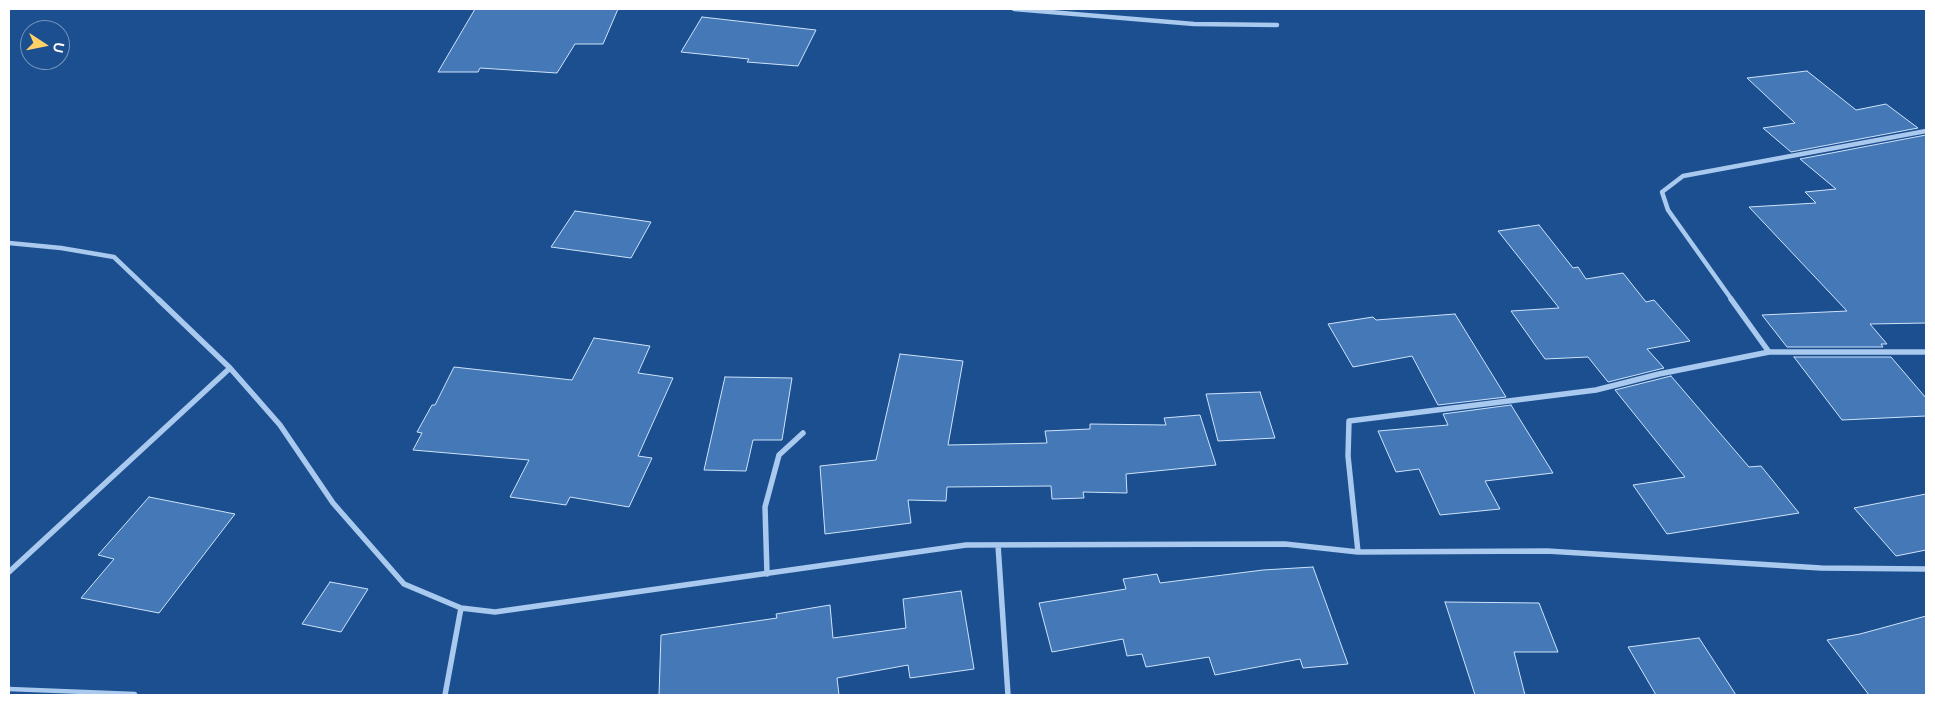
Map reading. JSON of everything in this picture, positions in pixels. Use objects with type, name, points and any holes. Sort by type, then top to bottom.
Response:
[{"type":"street","points":[[1014,9],[1076,16],[1185,23],[1278,25]]},
{"type":"street","points":[[1769,352],[1668,210],[1662,192],[1684,176],[1926,131]]},
{"type":"street","points":[[9,243],[61,248],[114,257],[230,368],[280,425],[333,503],[404,584],[461,608],[495,612],[966,545],[1285,544],[1358,552],[1547,551],[1821,568],[1926,569]]},
{"type":"street","points":[[1358,552],[1348,456],[1350,421],[1596,390],[1660,374],[1769,352],[1926,352]]},
{"type":"street","points":[[9,572],[230,368]]},
{"type":"street","points":[[767,574],[765,507],[779,455],[803,433]]},
{"type":"street","points":[[998,545],[1008,695]]},
{"type":"street","points":[[445,695],[461,608]]},
{"type":"lane","points":[[9,689],[135,694]]},
{"type":"building","points":[[475,9],[618,9],[603,44],[575,44],[557,73],[480,68],[478,72],[438,72]]},
{"type":"building","points":[[702,17],[816,30],[798,66],[747,62],[749,59],[681,52]]},
{"type":"building","points":[[1807,71],[1856,110],[1886,104],[1918,128],[1791,152],[1763,128],[1795,123],[1747,78]]},
{"type":"building","points":[[1926,135],[1926,323],[1870,324],[1887,344],[1881,344],[1883,347],[1787,347],[1762,315],[1847,311],[1749,207],[1816,203],[1805,192],[1836,189],[1800,159]]},
{"type":"building","points":[[575,211],[651,222],[631,258],[551,247]]},
{"type":"building","points":[[1539,225],[1573,268],[1578,267],[1586,279],[1623,273],[1646,302],[1654,300],[1690,341],[1647,349],[1664,368],[1608,382],[1588,357],[1545,359],[1511,311],[1559,308],[1498,231]]},
{"type":"building","points":[[1455,314],[1506,397],[1438,405],[1412,356],[1353,367],[1328,324],[1373,317],[1376,320]]},
{"type":"building","points":[[594,338],[650,346],[638,373],[673,378],[638,456],[652,458],[629,507],[570,497],[566,505],[510,497],[529,460],[413,450],[422,433],[417,432],[432,405],[435,405],[454,367],[572,380]]},
{"type":"building","points":[[900,354],[963,361],[948,445],[1047,443],[1045,431],[1090,429],[1090,424],[1166,425],[1164,418],[1200,415],[1216,465],[1126,474],[1127,493],[1083,492],[1084,498],[1052,499],[1051,486],[947,487],[946,501],[908,500],[911,523],[825,534],[820,466],[876,460]]},
{"type":"building","points":[[1794,357],[1891,357],[1926,398],[1926,416],[1842,420]]},
{"type":"building","points":[[1671,376],[1749,467],[1761,466],[1799,513],[1667,534],[1633,485],[1685,477],[1615,390]]},
{"type":"building","points":[[725,377],[792,378],[782,440],[753,440],[746,471],[704,470]]},
{"type":"building","points":[[1260,392],[1275,438],[1218,441],[1206,394]]},
{"type":"building","points":[[1511,405],[1553,473],[1485,481],[1500,509],[1440,515],[1419,469],[1396,472],[1378,431],[1448,425],[1443,414]]},
{"type":"building","points":[[1926,494],[1926,550],[1896,556],[1854,508]]},
{"type":"building","points":[[149,497],[235,514],[159,613],[81,598],[114,559],[98,555]]},
{"type":"building","points":[[1313,567],[1348,664],[1303,668],[1300,659],[1215,675],[1209,657],[1146,667],[1142,654],[1127,656],[1123,639],[1052,652],[1039,603],[1126,589],[1123,579],[1157,574],[1160,583],[1263,570]]},
{"type":"building","points":[[330,582],[368,589],[341,632],[302,624]]},
{"type":"building","points":[[961,591],[974,669],[910,678],[908,665],[837,678],[839,695],[659,695],[661,635],[777,618],[776,614],[830,605],[833,638],[906,628],[903,599]]},
{"type":"building","points":[[1445,602],[1539,603],[1558,652],[1514,652],[1525,695],[1475,695]]},
{"type":"building","points":[[1926,616],[1926,695],[1869,695],[1827,640],[1860,634]]},
{"type":"building","points":[[1699,638],[1736,695],[1656,695],[1628,647]]}]
